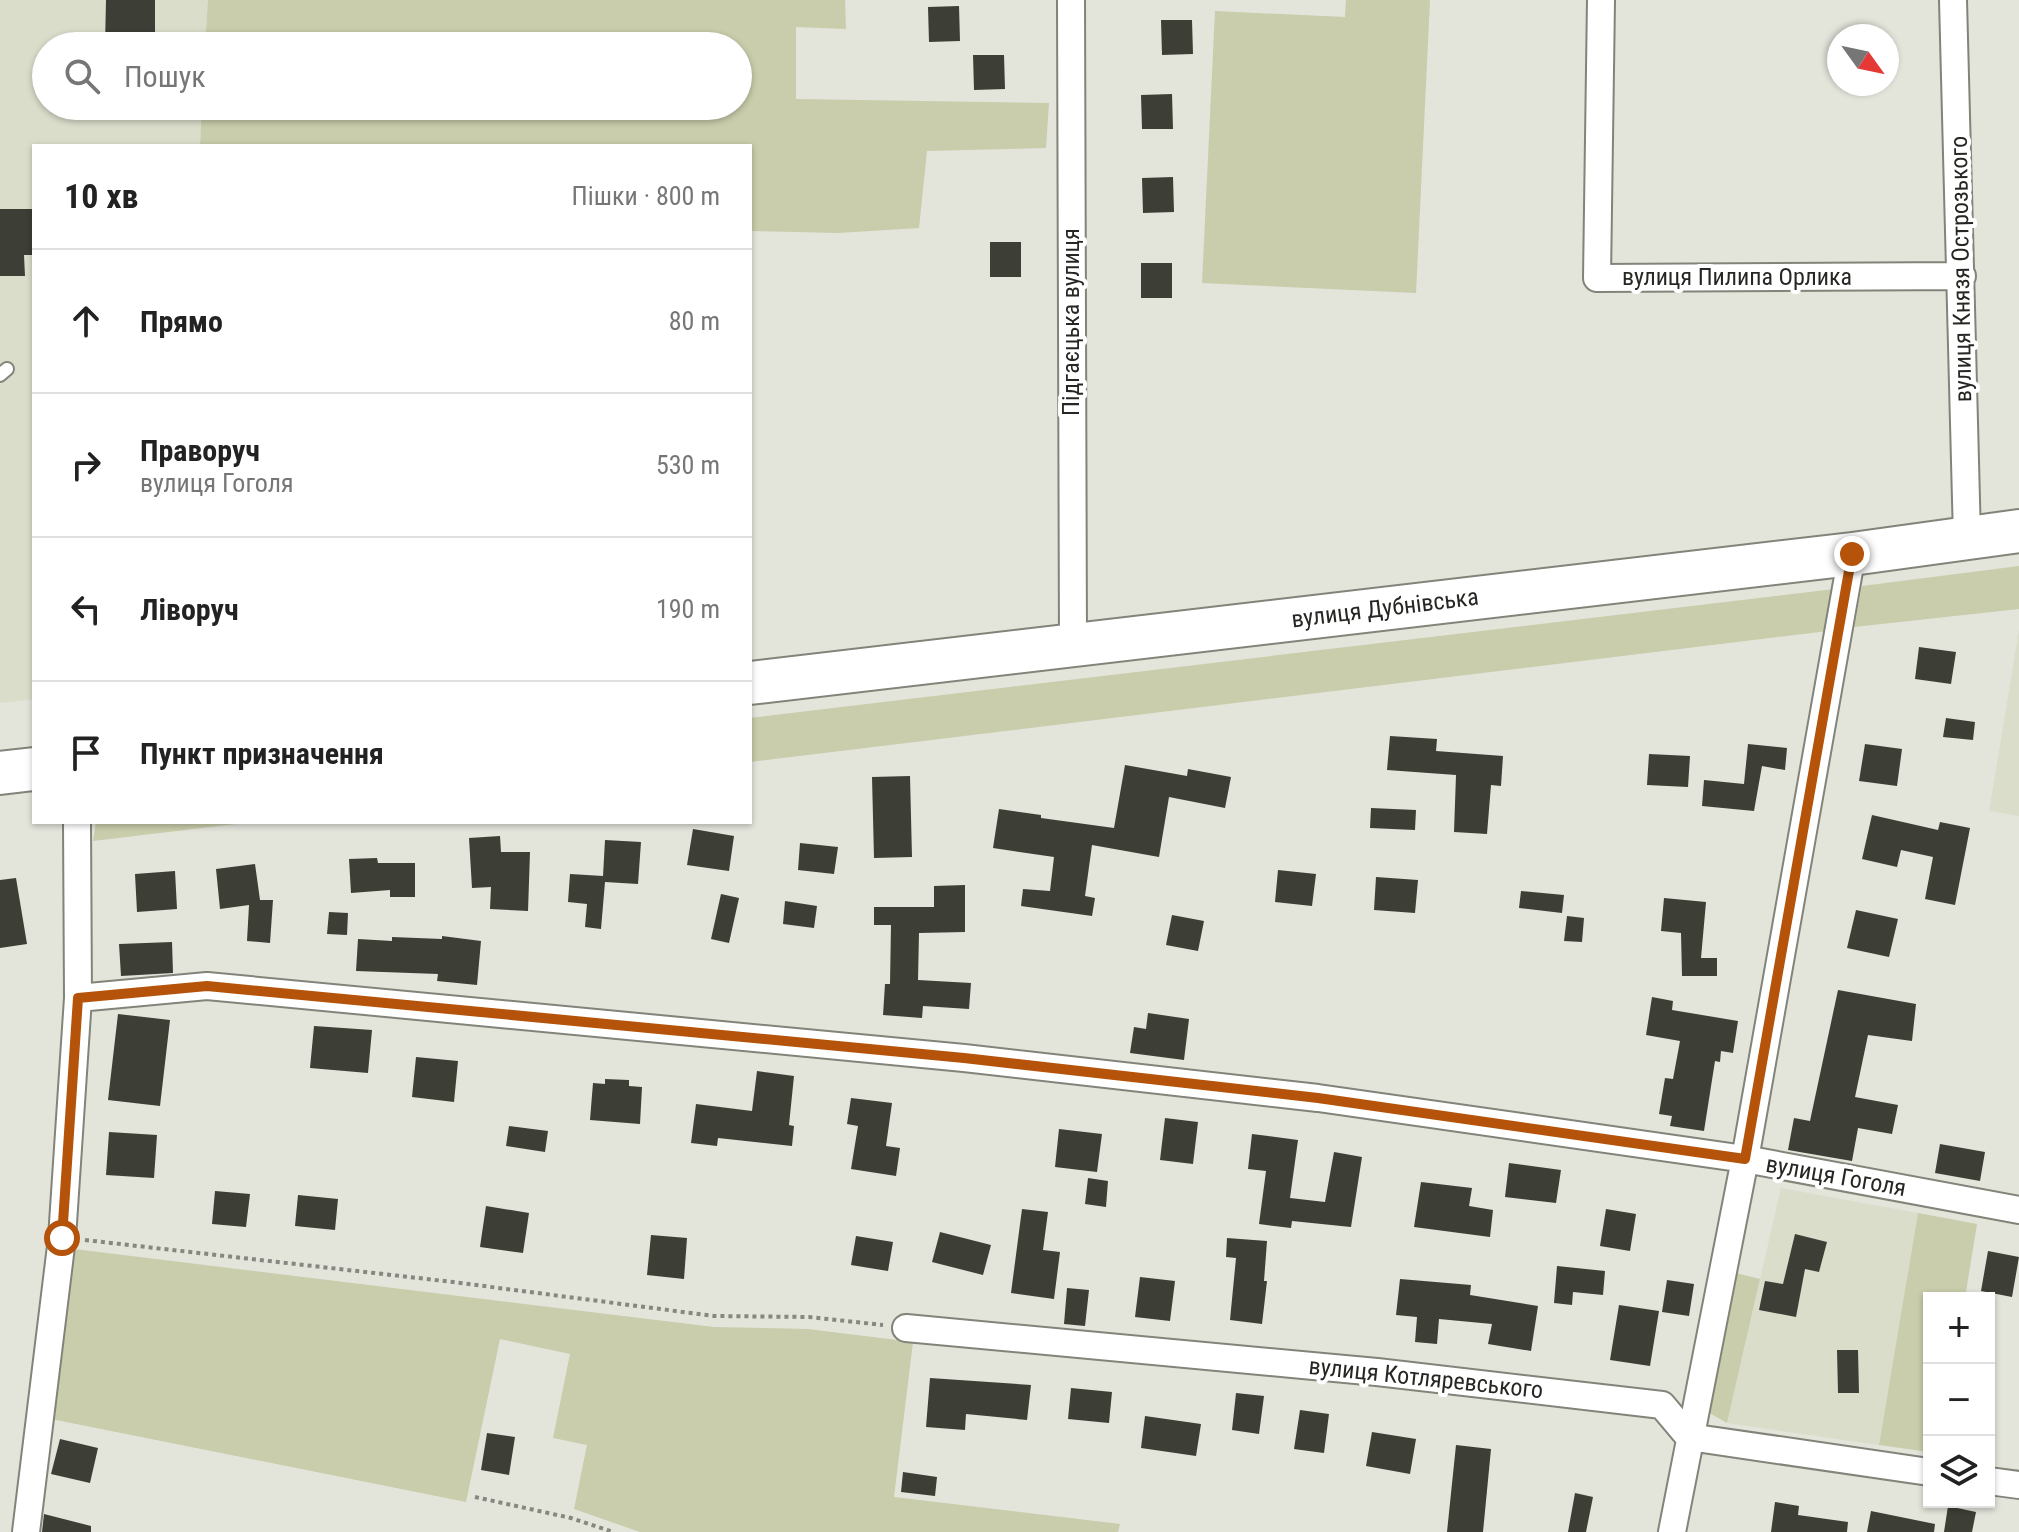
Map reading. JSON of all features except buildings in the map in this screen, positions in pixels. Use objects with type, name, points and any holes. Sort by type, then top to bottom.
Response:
[{"type":"highway","name":"вулиця Дубнівська","points":[[752,683],[1852,554],[2019,531]]},
{"type":"highway","points":[[0,773],[32,769]]},
{"type":"street","name":"Підгаєцька вулиця","points":[[1071,0],[1073,644]]},
{"type":"street","name":"вулиця Пилипа Орлика","points":[[1601,0],[1597,278],[1962,276]]},
{"type":"street","name":"вулиця Князя Острозького","points":[[1953,0],[1967,538]]},
{"type":"street","points":[[1672,1532],[1745,1159],[1852,554]]},
{"type":"street","points":[[26,1532],[62,1238],[78,998],[77,824]]},
{"type":"street","name":"вулиця Гоголя","points":[[78,998],[207,986],[933,1055],[1318,1098],[1745,1159],[2019,1210]]},
{"type":"street","name":"вулиця Котляревського","points":[[906,1328],[1377,1372],[1662,1405],[1689,1437]]},
{"type":"street","points":[[1689,1437],[1923,1471]]},
{"type":"street","points":[[1995,1482],[2019,1485]]},
{"type":"path","points":[[62,1238],[453,1282],[714,1316],[809,1317],[906,1328]]},
{"type":"path","points":[[475,1497],[571,1518],[613,1532]]},
{"type":"shaded area","points":[[0,0],[208,0],[206,32],[32,32],[32,120],[201,120],[200,144],[32,144],[32,699],[0,703]]},
{"type":"shaded area","points":[[2019,630],[2019,816],[1989,811]]},
{"type":"shaded area","points":[[1781,1188],[1918,1213],[1879,1445],[1727,1423]]},
{"type":"green space","points":[[208,0],[845,0],[846,29],[796,27],[796,99],[1049,103],[1046,148],[927,151],[919,228],[838,233],[752,231],[752,144],[200,144],[201,120],[752,120],[752,32],[206,32]]},
{"type":"green space","points":[[1346,0],[1430,0],[1416,293],[1202,283],[1215,11],[1345,17]]},
{"type":"green space","points":[[2019,566],[2019,609],[1854,627],[1862,586]]},
{"type":"green space","points":[[1834,589],[1828,631],[752,762],[752,718]]},
{"type":"green space","points":[[96,824],[235,824],[93,841]]},
{"type":"green space","points":[[1918,1213],[1977,1224],[1966,1292],[1923,1292],[1923,1451],[1879,1445]]},
{"type":"green space","points":[[74,1249],[714,1327],[808,1329],[913,1342],[894,1497],[1120,1524],[1118,1532],[640,1532],[574,1509],[587,1445],[553,1438],[570,1354],[500,1339],[466,1502],[51,1419]]},
{"type":"green space","points":[[1736,1273],[1760,1279],[1727,1423],[1706,1411]]},
{"type":"route","points":[[62,1238],[78,998],[207,986],[964,1058],[1318,1098],[1745,1159],[1852,554]]}]
